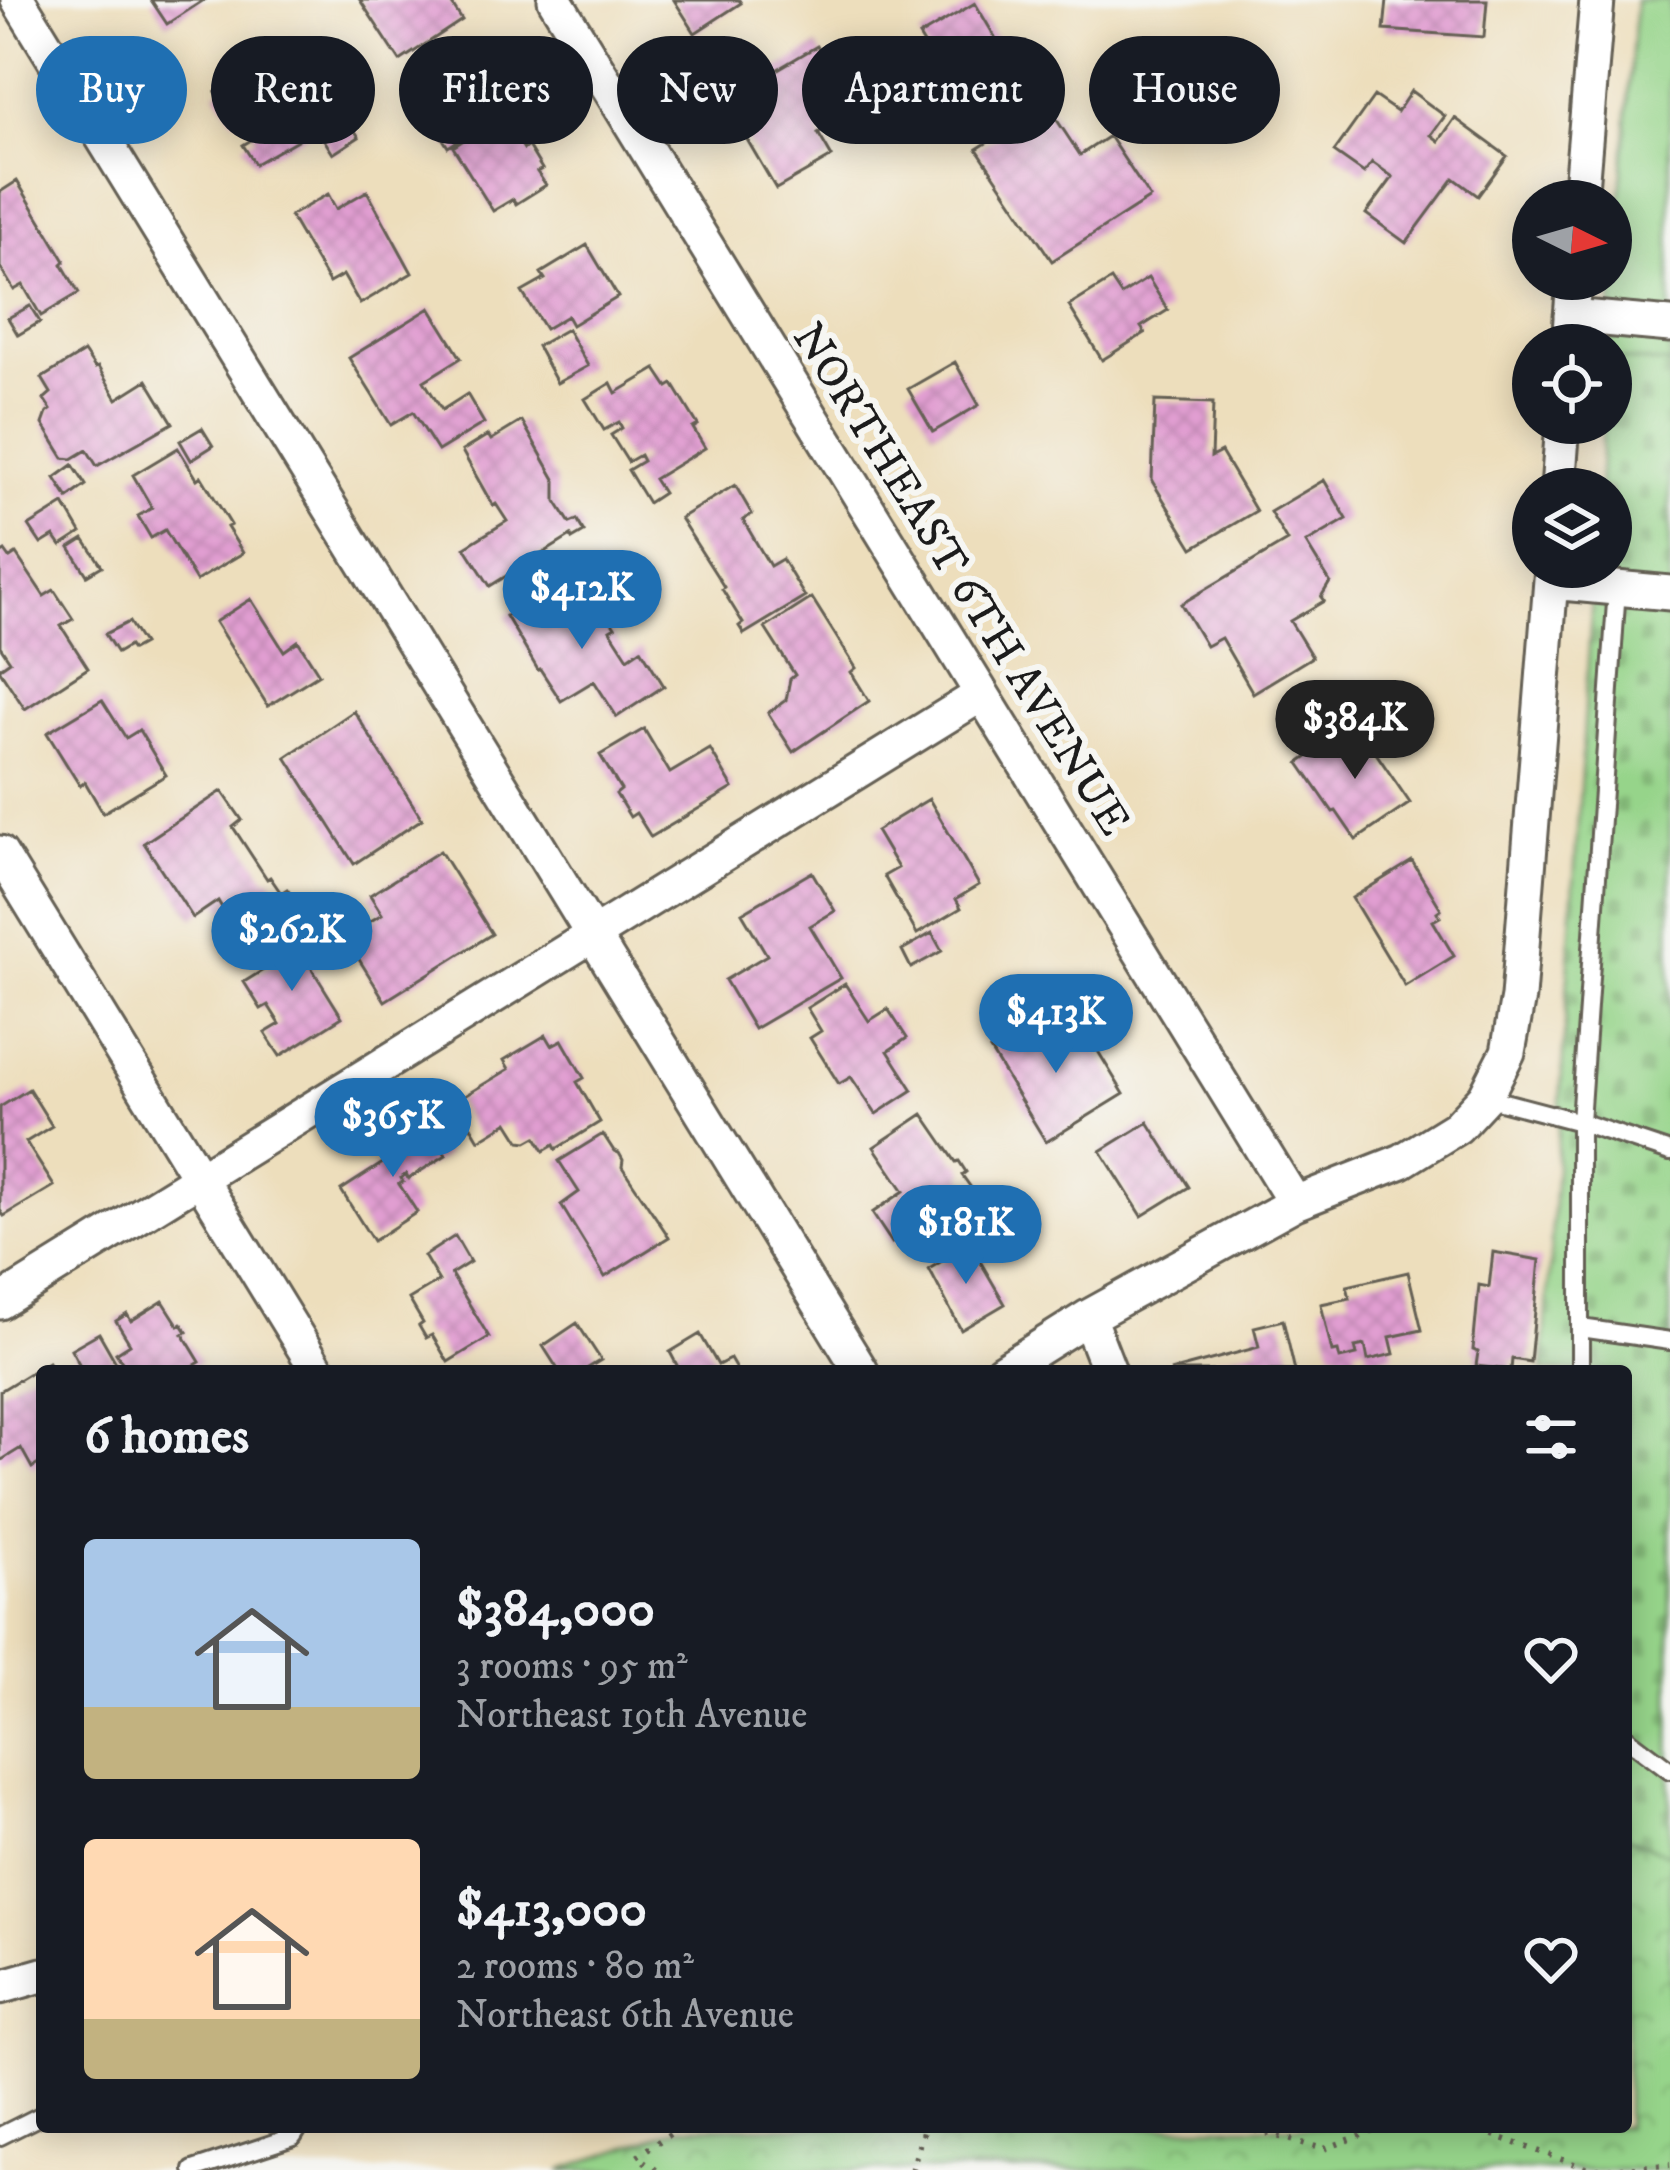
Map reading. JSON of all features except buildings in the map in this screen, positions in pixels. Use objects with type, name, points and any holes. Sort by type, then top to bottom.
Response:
[{"type":"street","points":[[18,0],[857,1365]]},
{"type":"street","name":"NORTHEAST 6TH AVENUE","points":[[555,0],[1295,1203]]},
{"type":"street","points":[[1582,180],[1597,0]]},
{"type":"street","points":[[1632,328],[1670,326]]},
{"type":"street","points":[[1012,1365],[1088,1317],[1295,1203],[1402,1161],[1457,1127],[1485,1097],[1508,1052],[1518,997],[1550,588]]},
{"type":"street","points":[[1617,588],[1670,593]]},
{"type":"street","points":[[0,1302],[982,694]]},
{"type":"street","points":[[0,853],[314,1365]]},
{"type":"street","points":[[1088,1317],[1106,1365]]},
{"type":"street","points":[[0,1988],[36,1977]]},
{"type":"lane","points":[[1580,1365],[1580,1122],[1617,588]]},
{"type":"lane","points":[[1485,1097],[1670,1152]]},
{"type":"lane","points":[[1581,1328],[1670,1341]]},
{"type":"lane","points":[[1632,1742],[1670,1770]]},
{"type":"lane","points":[[0,2136],[36,2118]]},
{"type":"lane","points":[[193,2170],[295,2133]]},
{"type":"path","points":[[656,2170],[637,2156],[671,2133]]},
{"type":"path","points":[[912,2170],[923,2133]]},
{"type":"path","points":[[1265,2133],[1324,2150],[1368,2133]]},
{"type":"path","points":[[1487,2133],[1586,2169],[1670,2165]]},
{"type":"green space","points":[[1636,0],[1670,0],[1670,364],[1632,361],[1632,324],[1611,324],[1613,300],[1632,300],[1632,180],[1622,180]]},
{"type":"green space","points":[[1632,361],[1670,364],[1670,1855],[1632,1839],[1632,1365],[1543,1365],[1593,588],[1632,588],[1632,468],[1600,468],[1602,444],[1632,444]]},
{"type":"green space","points":[[1632,1839],[1670,1855],[1670,2170],[560,2170],[666,2133],[1632,2133]]}]
